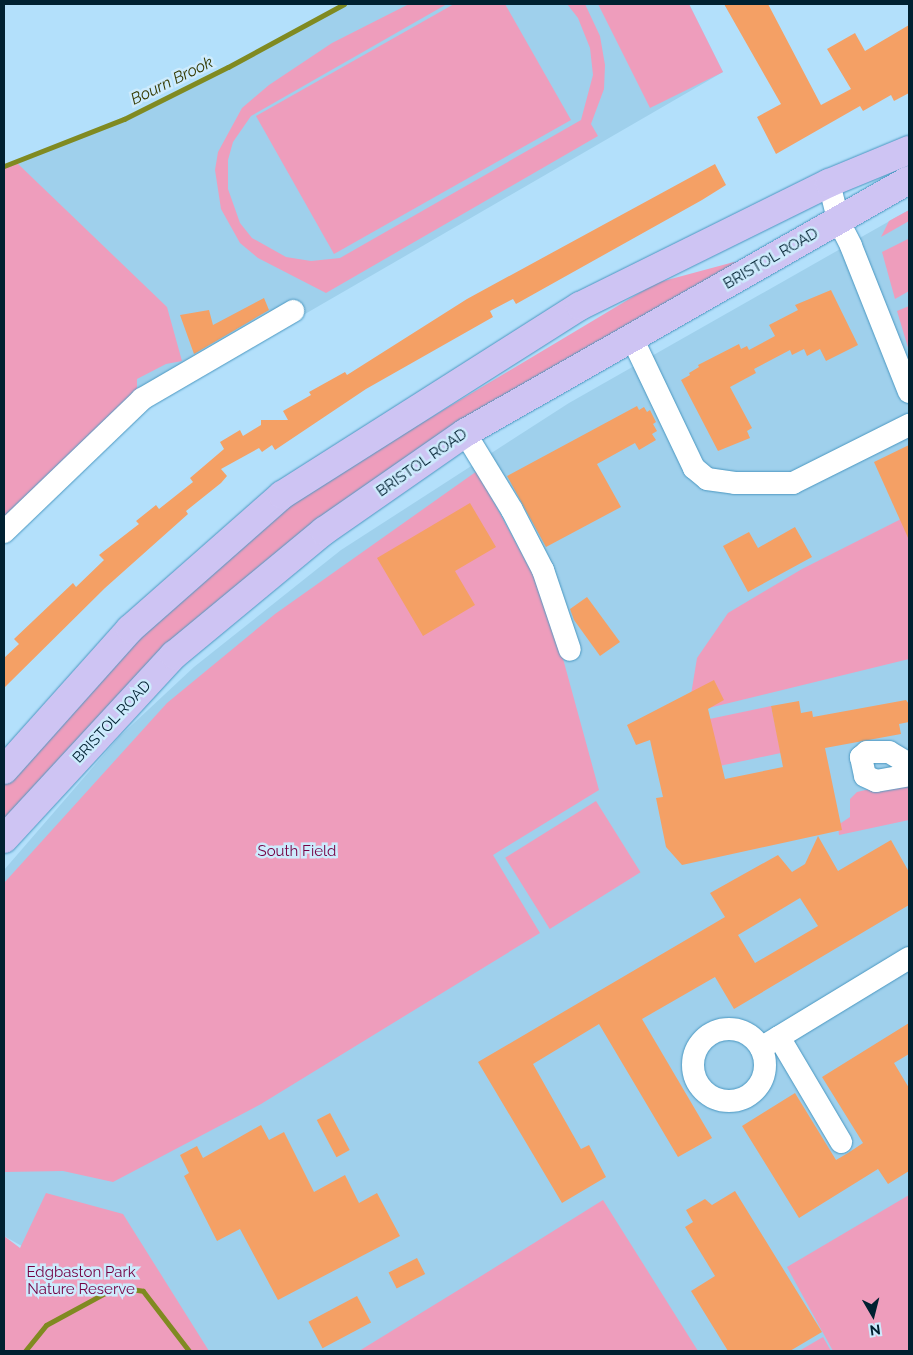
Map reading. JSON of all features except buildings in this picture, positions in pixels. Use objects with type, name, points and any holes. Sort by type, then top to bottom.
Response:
[{"type":"highway","points":[[4,770],[130,629],[282,495],[580,306],[830,183],[909,150]]},
{"type":"highway","name":"BRISTOL ROAD","points":[[4,839],[174,655],[324,531],[465,433],[909,180]]},
{"type":"highway","points":[[636,278],[683,270],[730,250],[813,206],[826,208],[838,220]]},
{"type":"street","points":[[830,183],[838,220],[851,246],[909,392]]},
{"type":"street","points":[[4,532],[142,399],[293,311]]},
{"type":"street","points":[[632,338],[694,468],[707,478],[735,483],[793,483],[909,424]]},
{"type":"street","points":[[465,433],[512,510],[543,570],[570,650]]},
{"type":"street","points":[[909,764],[889,752],[867,752],[861,757],[866,776],[876,781],[909,775]]},
{"type":"street","points":[[841,1142],[770,1042],[909,958]]},
{"type":"shaded area","points":[[344,4],[689,4],[723,72],[141,409],[4,166],[124,119],[228,67]]},
{"type":"shaded area","points":[[909,210],[909,1351],[208,1351],[4,1236],[4,870],[119,737],[194,667],[341,550],[569,403]]},
{"type":"green space","points":[[409,4],[447,4],[251,116],[233,142],[228,160],[228,189],[240,223],[252,238],[286,257],[311,261],[340,258],[581,120],[593,75],[590,48],[578,18],[567,4],[585,4],[600,36],[605,65],[604,89],[591,124],[598,136],[326,293],[258,258],[240,243],[221,209],[215,170],[218,152],[242,108],[269,85],[332,43]]},
{"type":"green space","points":[[454,4],[505,4],[571,120],[334,254],[256,116]]},
{"type":"green space","points":[[598,4],[689,4],[723,72],[650,108]]},
{"type":"green space","points":[[15,161],[167,307],[182,361],[166,364],[137,379],[137,397],[4,523],[4,166]]},
{"type":"green space","points":[[909,210],[909,221],[881,237],[889,221]]},
{"type":"green space","points":[[908,239],[909,291],[895,299],[882,252]]},
{"type":"green space","points":[[734,262],[743,263],[318,520],[4,823],[4,783],[134,637],[291,501],[656,283]]},
{"type":"green space","points":[[909,306],[909,351],[897,311]]},
{"type":"green space","name":"South Field","points":[[477,471],[535,578],[562,655],[599,790],[493,855],[540,933],[261,1104],[113,1182],[63,1171],[4,1172],[4,883],[167,703],[275,614]]},
{"type":"green space","points":[[909,515],[909,659],[688,713],[697,658],[728,613],[802,569]]},
{"type":"green space","points":[[771,706],[781,753],[719,766],[709,719]]},
{"type":"green space","points":[[909,780],[909,820],[839,835],[838,825],[850,817],[850,799],[857,792]]},
{"type":"green space","points":[[596,801],[641,872],[550,929],[505,858]]},
{"type":"green space","name":"Edgbaston Park Nature Reserve","points":[[46,1193],[123,1214],[209,1351],[4,1351],[4,1236],[20,1248]]},
{"type":"green space","points":[[909,1195],[909,1351],[833,1351],[787,1267]]},
{"type":"green space","points":[[603,1200],[698,1351],[359,1351],[478,1278]]},
{"type":"green space","points":[[823,1337],[831,1351],[799,1351]]},
{"type":"waterway","name":"Bourn Brook","points":[[4,166],[124,119],[228,67],[344,4]]},
{"type":"waterway","points":[[25,1351],[46,1325],[116,1287],[143,1291],[189,1351]]}]
